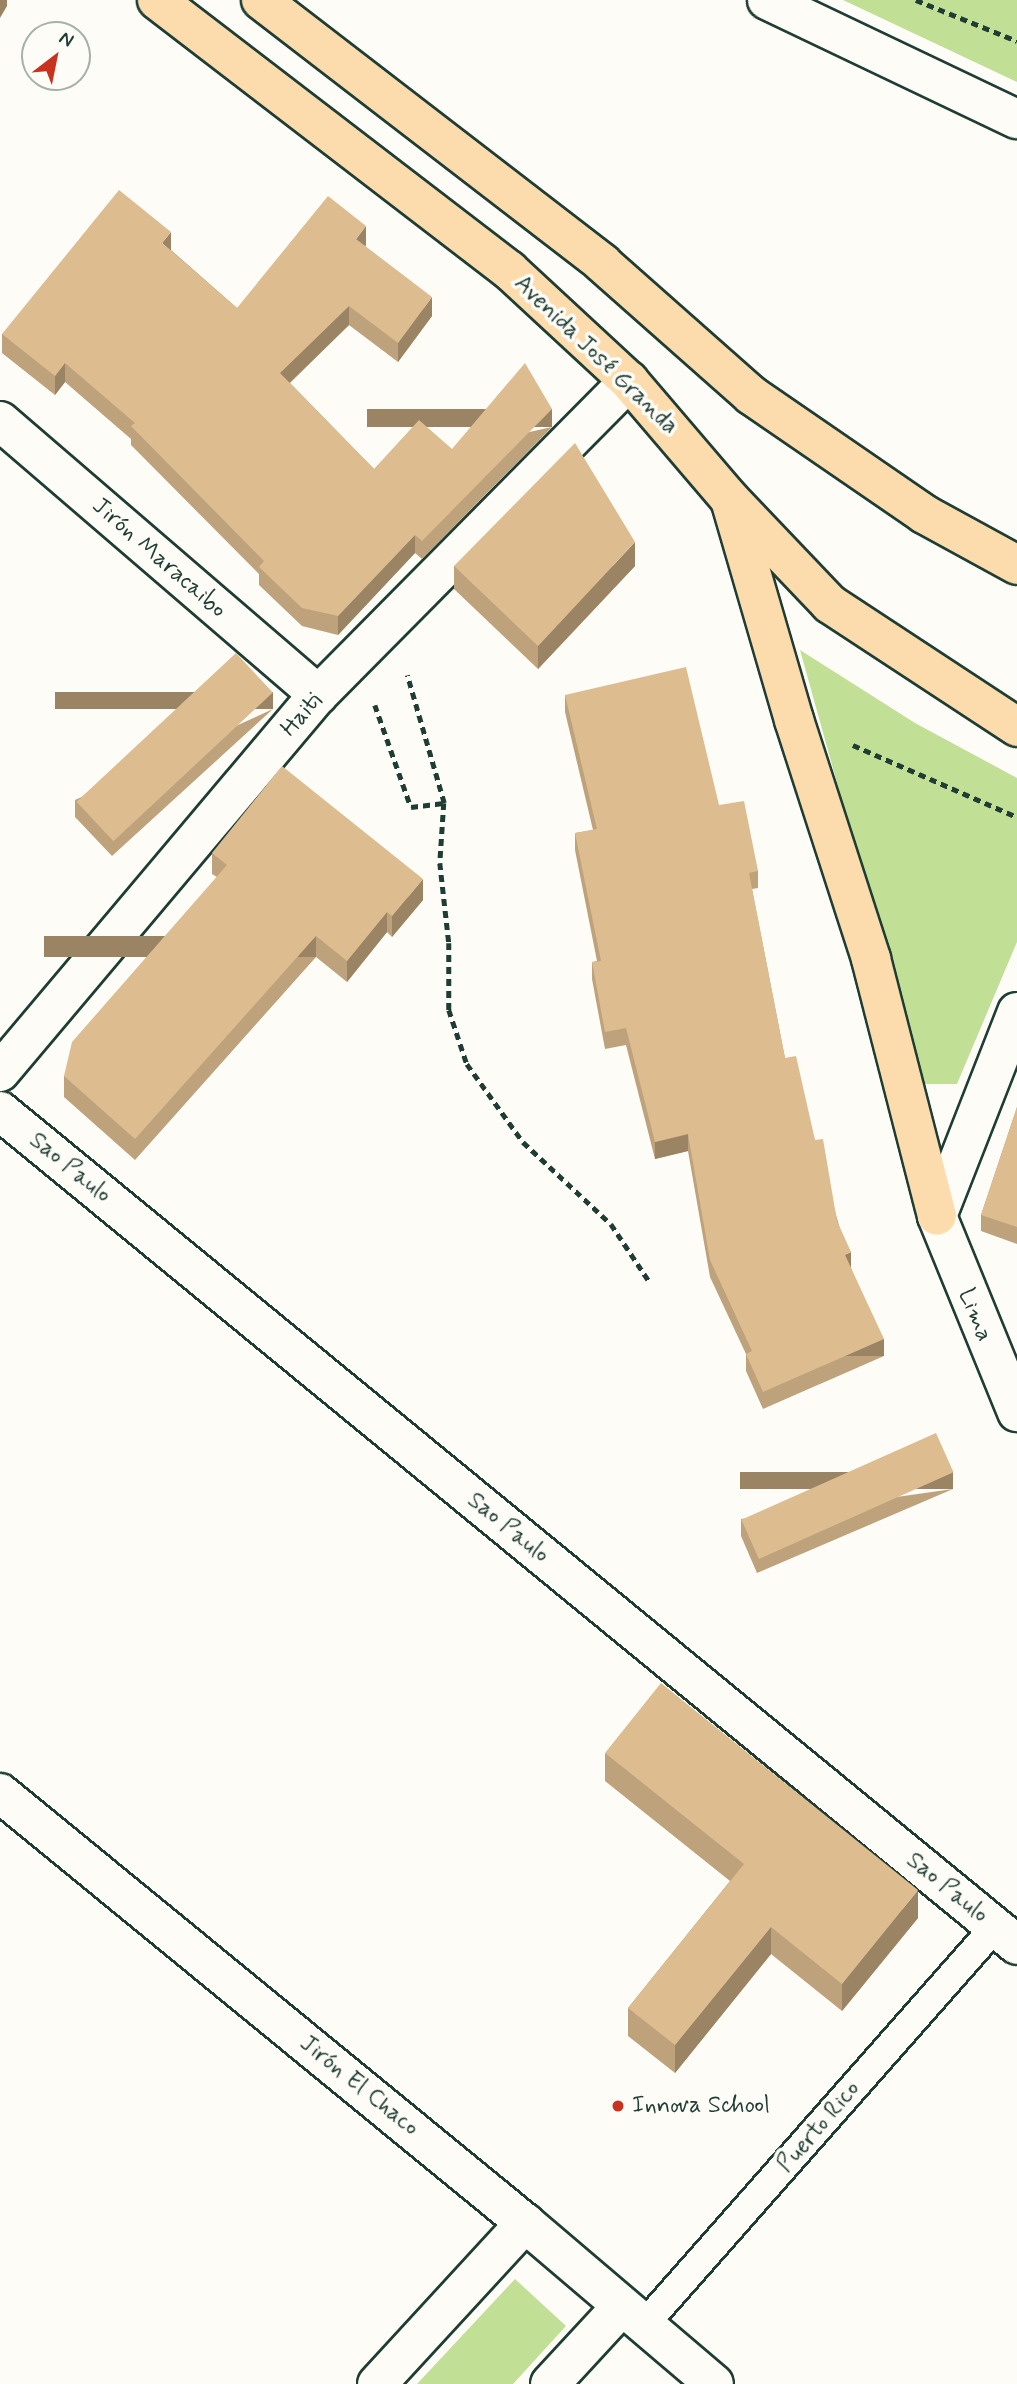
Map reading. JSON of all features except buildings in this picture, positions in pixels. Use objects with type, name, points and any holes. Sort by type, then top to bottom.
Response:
[{"type":"main road","name":"Avenida José Granda","points":[[157,0],[509,270],[628,381],[729,498],[831,604],[1017,727]]},
{"type":"main road","points":[[261,0],[601,263],[751,395],[924,514],[1017,565]]},
{"type":"main road","points":[[729,498],[794,720],[872,959],[937,1216]]},
{"type":"street","points":[[767,0],[1017,119]]},
{"type":"street","name":"Haiti","points":[[0,1072],[318,695],[628,381]]},
{"type":"street","name":"Jirón Maracaibo","points":[[0,421],[318,695]]},
{"type":"street","points":[[937,1216],[1017,1012]]},
{"type":"street","name":"Sao Paulo","points":[[0,1111],[1006,1936]]},
{"type":"street","name":"Lima","points":[[937,1216],[1017,1412]]},
{"type":"street","name":"Jirón El Chaco","points":[[0,1793],[525,2223],[632,2317],[714,2384]]},
{"type":"street","points":[[377,2384],[525,2223]]},
{"type":"street","points":[[550,2384],[632,2317]]},
{"type":"lane","name":"Puerto Rico","points":[[632,2317],[1006,1936]]},
{"type":"path","points":[[916,0],[1017,41]]},
{"type":"path","points":[[392,621],[444,803],[440,863],[449,943],[449,1010],[467,1064],[523,1142],[611,1224],[649,1281]]},
{"type":"path","points":[[358,656],[411,807],[444,803]]},
{"type":"path","points":[[794,720],[1017,817]]},
{"type":"green space","points":[[843,0],[1017,0],[1017,82]]},
{"type":"green space","points":[[800,650],[915,723],[1017,778],[1017,942],[957,1084],[921,1084]]},
{"type":"green space","points":[[515,2279],[566,2326],[513,2384],[417,2384]]},
{"type":"place","name":"Innova School","points":[[618,2106]]}]
